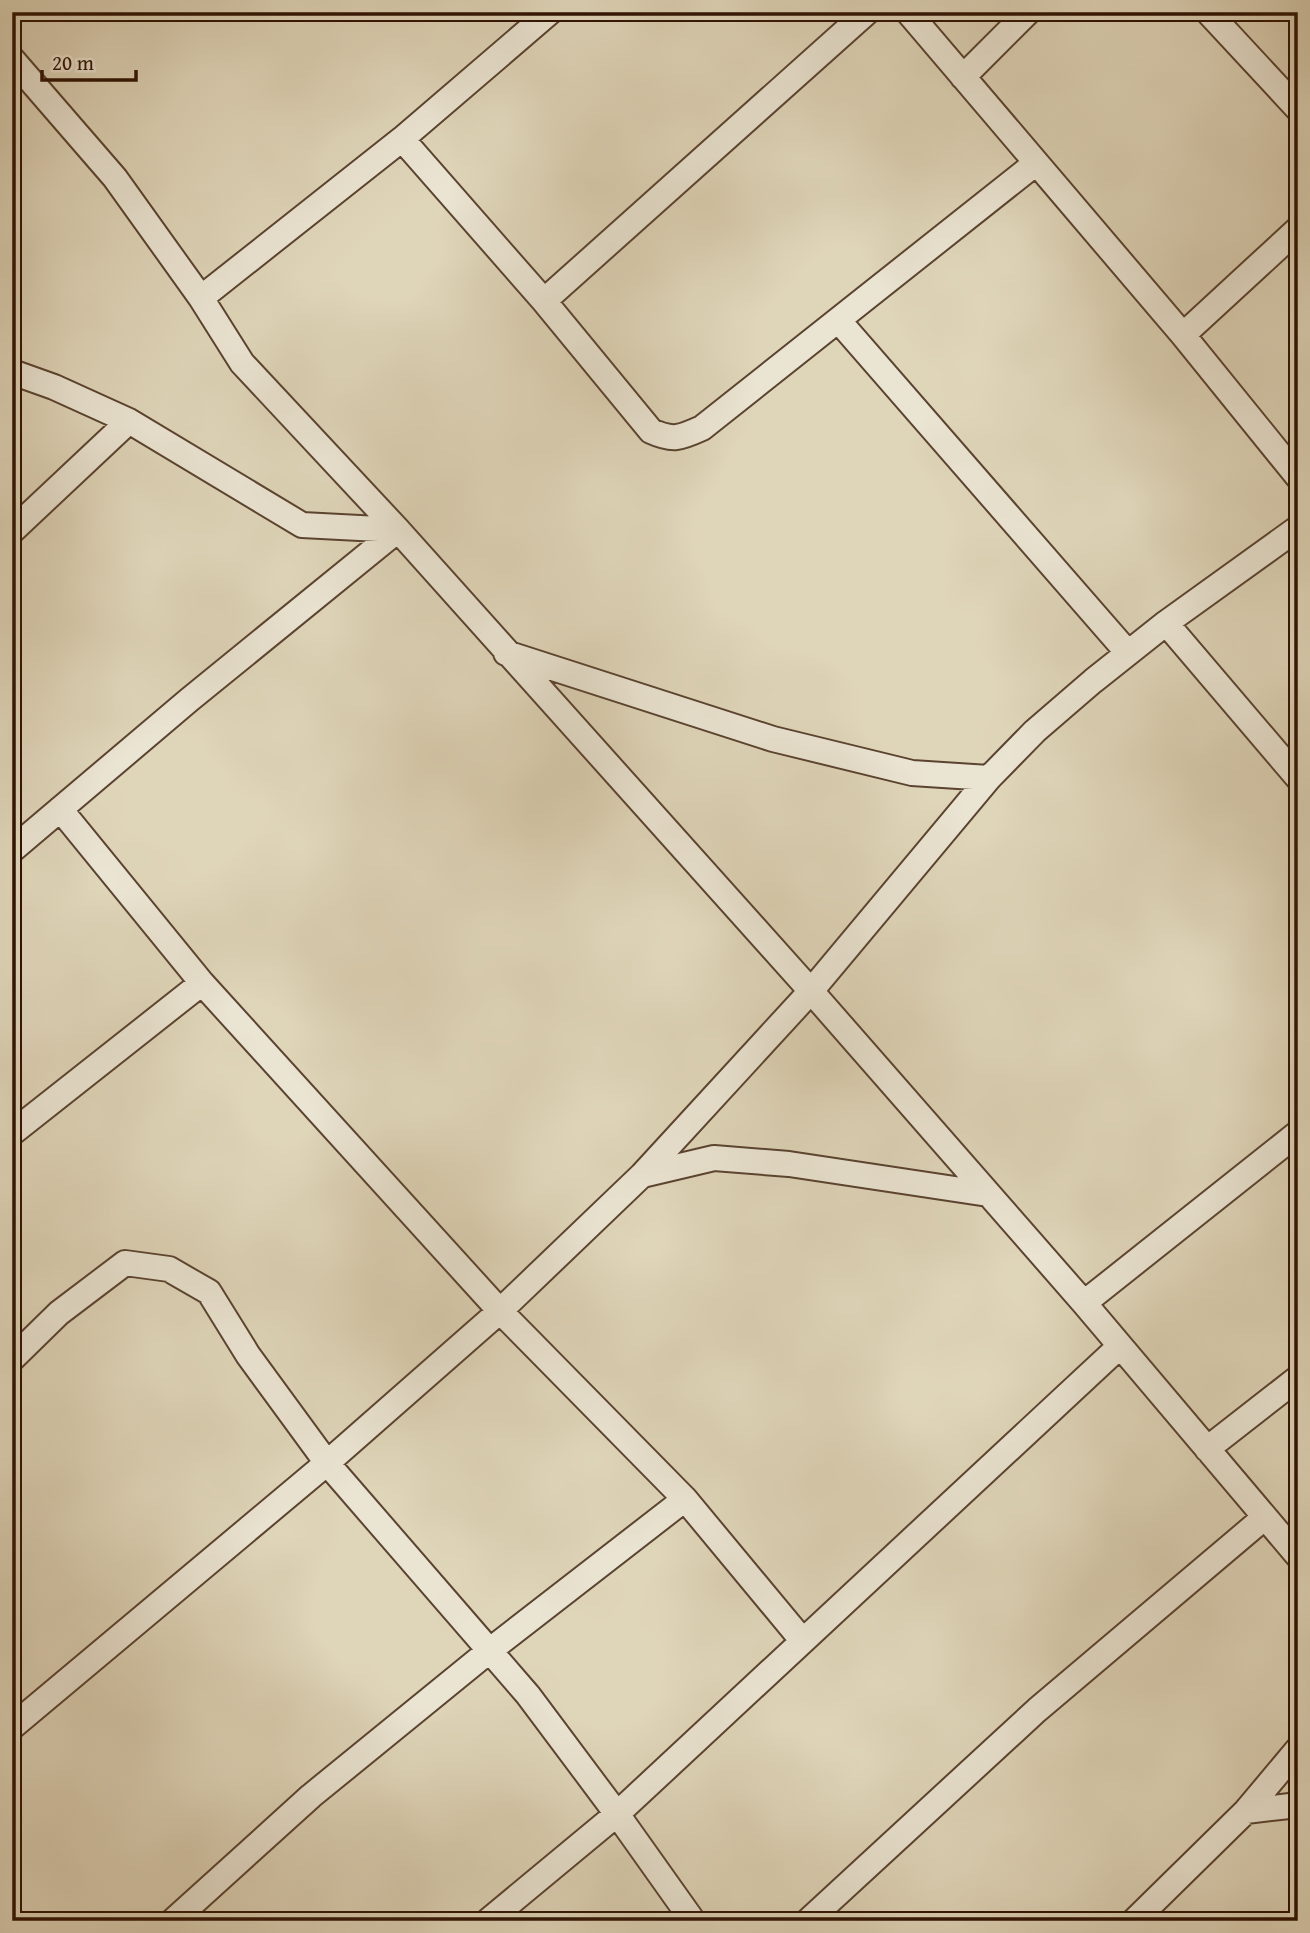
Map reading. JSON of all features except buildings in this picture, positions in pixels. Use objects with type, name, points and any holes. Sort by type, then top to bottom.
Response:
[{"type":"street","points":[[201,298],[402,139],[550,12]]},
{"type":"street","points":[[544,301],[867,12]]},
{"type":"street","points":[[908,12],[1183,335],[1298,477]]},
{"type":"street","points":[[963,77],[1028,12]]},
{"type":"street","points":[[1208,12],[1298,109]]},
{"type":"street","points":[[12,58],[115,178],[201,298],[242,363],[398,530],[811,991],[1084,1303],[1298,1556]]},
{"type":"street","points":[[402,139],[544,301],[651,431],[669,439],[685,436],[702,428],[1036,163]]},
{"type":"street","points":[[1183,335],[1298,229]]},
{"type":"street","points":[[838,320],[1128,653]]},
{"type":"street","points":[[12,372],[54,387],[129,421],[302,525],[398,530]]},
{"type":"street","points":[[12,531],[129,421]]},
{"type":"street","points":[[12,1727],[327,1463],[500,1311],[642,1175],[811,991],[989,778],[1035,731],[1166,623],[1298,528]]},
{"type":"street","points":[[12,850],[398,530]]},
{"type":"street","points":[[1166,623],[1298,778]]},
{"type":"street","points":[[506,652],[774,739],[912,773],[989,778]]},
{"type":"street","points":[[60,808],[202,983],[500,1311],[685,1499],[802,1640]]},
{"type":"street","points":[[12,1133],[202,983]]},
{"type":"street","points":[[1084,1303],[1298,1133]]},
{"type":"street","points":[[642,1175],[714,1158],[789,1164],[988,1194]]},
{"type":"street","points":[[12,1359],[59,1313],[125,1264],[169,1269],[209,1292],[248,1355],[327,1463],[528,1695],[617,1814],[692,1921]]},
{"type":"street","points":[[488,1921],[617,1814],[1120,1346]]},
{"type":"street","points":[[1207,1449],[1298,1378]]},
{"type":"street","points":[[173,1921],[311,1797],[489,1651],[685,1499]]},
{"type":"street","points":[[808,1921],[1037,1710],[1265,1517]]},
{"type":"street","points":[[1134,1921],[1246,1811],[1298,1749]]},
{"type":"street","points":[[1246,1811],[1298,1805]]}]
